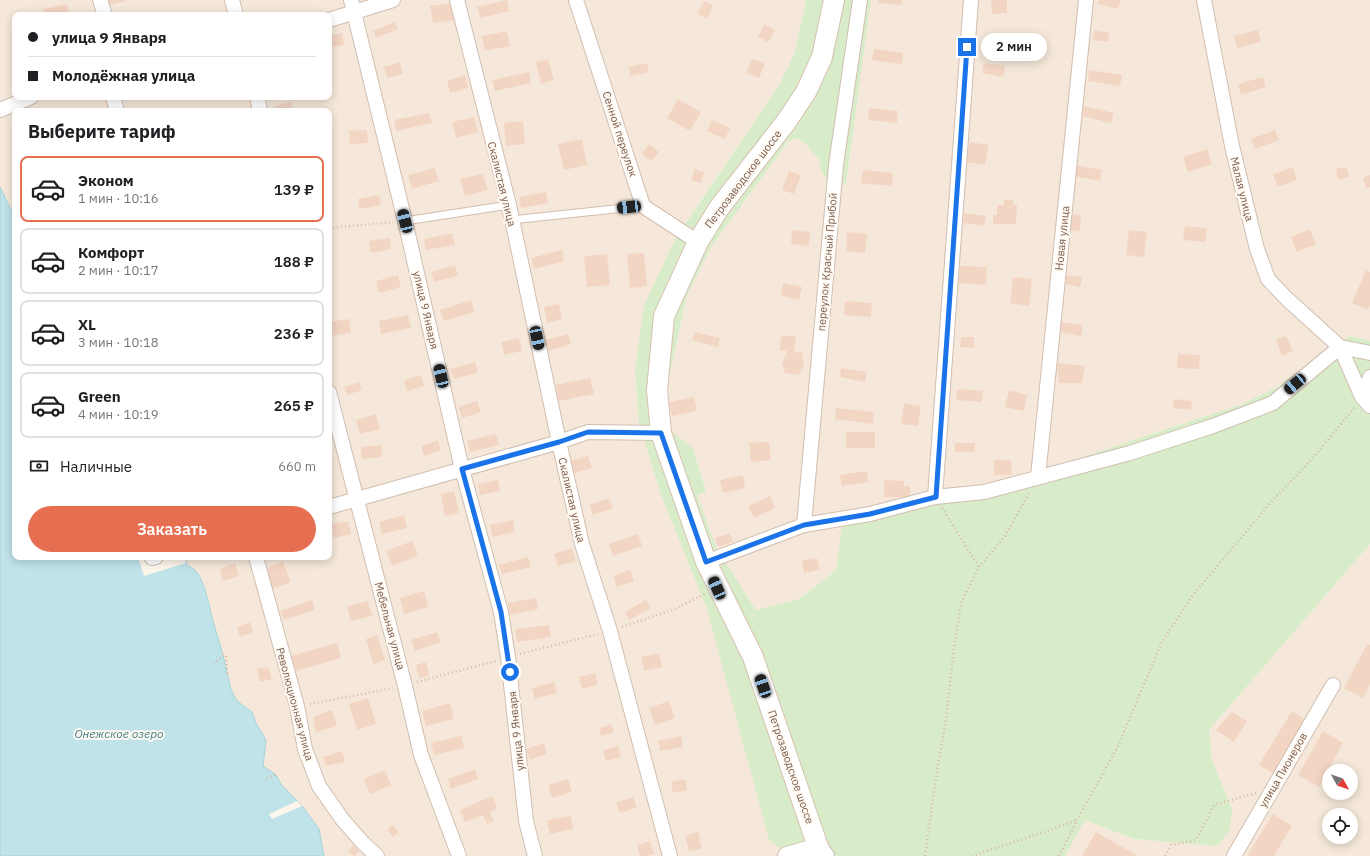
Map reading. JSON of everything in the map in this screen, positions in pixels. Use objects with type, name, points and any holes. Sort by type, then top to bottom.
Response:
[{"type":"main road","name":"Петрозаводское шоссе","points":[[821,852],[753,657],[717,588],[706,562],[661,433],[657,390],[664,316],[698,242],[719,208],[786,122],[806,92],[822,57],[834,0]]},
{"type":"street","points":[[100,0],[104,12]]},
{"type":"street","points":[[232,0],[235,12]]},
{"type":"street","points":[[332,18],[353,6],[393,0]]},
{"type":"street","name":"Скалистая улица","points":[[457,0],[512,220],[582,544],[610,631],[670,856]]},
{"type":"street","name":"Сенной переулок","points":[[576,0],[643,206]]},
{"type":"street","name":"переулок Красный Прибой","points":[[804,525],[836,165],[860,0]]},
{"type":"street","points":[[936,497],[971,0]]},
{"type":"street","name":"Новая улица","points":[[1038,477],[1086,0]]},
{"type":"street","name":"Малая улица","points":[[1204,0],[1232,146],[1257,249],[1268,279],[1286,298],[1340,348]]},
{"type":"street","name":"улица 9 Января","points":[[353,6],[405,221],[462,469],[501,612],[508,657],[526,821],[535,856]]},
{"type":"street","points":[[0,110],[24,100]]},
{"type":"street","points":[[643,206],[698,242]]},
{"type":"street","points":[[706,562],[804,525],[870,514],[936,497],[984,492],[1130,453],[1213,426],[1273,403],[1340,348],[1370,353]]},
{"type":"street","points":[[1340,348],[1366,402]]},
{"type":"street","points":[[1366,402],[1370,377]]},
{"type":"street","name":"Мебельная улица","points":[[332,403],[406,686],[421,755],[459,856]]},
{"type":"street","points":[[332,506],[559,442],[588,432],[661,433]]},
{"type":"street","name":"Революционная улица","points":[[257,560],[296,706],[305,749],[319,786],[342,819],[363,843],[377,856]]},
{"type":"street","name":"улица Пионеров","points":[[1234,856],[1333,685]]},
{"type":"street","points":[[787,856],[821,852]]},
{"type":"lane","points":[[405,221],[508,205]]},
{"type":"lane","points":[[512,220],[643,206]]},
{"type":"path","points":[[332,228],[405,221]]},
{"type":"path","points":[[1059,856],[1117,748],[1162,642],[1193,595],[1272,501],[1366,402]]},
{"type":"path","points":[[925,856],[946,720],[954,647],[961,603],[979,567],[1005,536],[1038,477]]},
{"type":"path","points":[[936,497],[979,567]]},
{"type":"path","points":[[214,664],[224,656],[227,674]]},
{"type":"path","points":[[267,778],[276,775]]},
{"type":"path","points":[[1166,856],[1171,845],[1196,840],[1214,805],[1272,788]]},
{"type":"path","points":[[972,856],[1007,843],[1046,832],[1077,820]]},
{"type":"shaded area","points":[[0,0],[806,0],[795,52],[779,85],[675,239],[635,371],[639,423],[661,495],[707,609],[791,856],[324,856],[321,837],[302,806],[289,794],[276,775],[263,766],[266,740],[256,723],[252,712],[237,701],[231,690],[205,589],[200,577],[195,570],[187,565],[186,560],[332,560],[332,108],[12,108],[12,212],[0,187]]},
{"type":"shaded area","points":[[871,0],[1370,0],[1370,341],[1350,336],[1323,351],[1279,386],[1240,405],[1015,479],[926,494],[844,513],[836,570],[799,599],[756,610],[717,549],[697,495],[706,492],[693,448],[671,432],[667,387],[687,295],[712,246],[788,142],[797,138],[805,143],[819,160],[822,173],[846,184]]},
{"type":"shaded area","points":[[1370,544],[1370,856],[1065,856],[1085,820],[1134,839],[1217,846],[1232,809],[1212,760],[1209,730]]},
{"type":"green space","points":[[806,0],[871,0],[846,184],[832,184],[822,173],[819,160],[805,143],[797,138],[788,142],[712,246],[687,295],[667,387],[671,431],[693,448],[706,492],[697,495],[717,549],[756,610],[799,599],[836,570],[844,513],[926,494],[1015,479],[1240,405],[1279,386],[1323,351],[1350,336],[1370,341],[1370,544],[1209,730],[1212,760],[1232,809],[1230,830],[1217,846],[1134,839],[1085,820],[1065,856],[791,856],[769,840],[707,609],[661,495],[639,423],[635,371],[644,306],[675,239],[779,85],[795,52]]},
{"type":"water","name":"Онежское озеро","points":[[0,187],[12,212],[12,560],[186,560],[187,565],[195,570],[200,577],[205,589],[231,690],[237,701],[252,712],[256,723],[266,740],[263,766],[276,775],[281,784],[302,806],[319,829],[324,856],[0,856]]},
{"type":"pier","points":[[139,560],[186,560],[186,563],[144,576]]},
{"type":"pier","points":[[297,801],[302,806],[272,819],[269,814]]},
{"type":"building","points":[[105,0],[126,0],[126,1],[106,6]]},
{"type":"building","points":[[507,0],[509,11],[480,18],[477,7]]},
{"type":"building","points":[[878,0],[902,0],[901,5],[877,3]]},
{"type":"building","points":[[991,0],[1007,0],[1007,13],[992,14]]},
{"type":"building","points":[[1099,0],[1121,0],[1118,9],[1098,4]]},
{"type":"building","points":[[704,1],[713,6],[707,19],[697,14]]},
{"type":"building","points":[[450,3],[454,20],[433,23],[430,6]]},
{"type":"building","points":[[67,4],[68,12],[44,12],[43,9]]},
{"type":"building","points":[[395,22],[398,29],[376,38],[373,31]]},
{"type":"building","points":[[764,24],[775,30],[768,42],[758,37]]},
{"type":"building","points":[[1094,30],[1110,33],[1108,42],[1093,40]]},
{"type":"building","points":[[1258,30],[1261,42],[1237,48],[1234,36]]},
{"type":"building","points":[[507,31],[510,46],[485,51],[482,36]]},
{"type":"building","points":[[342,33],[344,45],[332,47],[332,35]]},
{"type":"building","points":[[874,49],[903,53],[902,64],[872,60]]},
{"type":"building","points":[[548,59],[554,80],[541,84],[536,62]]},
{"type":"building","points":[[752,59],[765,63],[759,78],[746,73]]},
{"type":"building","points":[[400,62],[403,74],[387,78],[384,67]]},
{"type":"building","points":[[647,63],[649,72],[630,76],[629,67]]},
{"type":"building","points":[[984,63],[1005,66],[1003,77],[982,73]]},
{"type":"building","points":[[1089,70],[1122,75],[1120,86],[1088,81]]},
{"type":"building","points":[[529,72],[531,83],[495,91],[492,80]]},
{"type":"building","points":[[465,75],[468,88],[450,93],[447,81]]},
{"type":"building","points":[[1263,77],[1266,87],[1241,95],[1238,84]]},
{"type":"building","points":[[678,99],[701,112],[690,131],[667,118]]},
{"type":"building","points":[[291,102],[292,108],[274,108],[274,106]]},
{"type":"building","points":[[1084,106],[1114,113],[1111,123],[1082,116]]},
{"type":"building","points":[[869,108],[898,111],[897,123],[868,120]]},
{"type":"building","points":[[429,113],[432,123],[396,131],[394,120]]},
{"type":"building","points":[[474,117],[478,132],[456,138],[452,122]]},
{"type":"building","points":[[712,120],[730,128],[725,139],[707,131]]},
{"type":"building","points":[[523,121],[525,144],[506,146],[504,123]]},
{"type":"building","points":[[367,130],[368,143],[350,144],[349,131]]},
{"type":"building","points":[[1275,130],[1279,140],[1255,149],[1251,139]]},
{"type":"building","points":[[582,139],[587,165],[564,170],[558,144]]},
{"type":"building","points":[[970,142],[989,145],[985,165],[966,162]]},
{"type":"building","points":[[649,144],[659,152],[651,161],[642,154]]},
{"type":"building","points":[[1207,149],[1212,164],[1188,172],[1183,157]]},
{"type":"building","points":[[1075,165],[1102,170],[1100,181],[1073,176]]},
{"type":"building","points":[[1293,167],[1297,180],[1277,187],[1273,174]]},
{"type":"building","points":[[1347,167],[1349,177],[1338,180],[1336,169]]},
{"type":"building","points":[[435,168],[439,181],[412,189],[408,175]]},
{"type":"building","points":[[695,169],[704,172],[701,183],[691,180]]},
{"type":"building","points":[[863,170],[893,173],[892,186],[861,183]]},
{"type":"building","points":[[789,171],[801,175],[794,194],[782,190]]},
{"type":"building","points":[[483,174],[488,190],[465,196],[460,179]]},
{"type":"building","points":[[1370,175],[1370,187],[1366,188],[1363,178]]},
{"type":"building","points":[[546,192],[548,203],[521,208],[519,197]]},
{"type":"building","points":[[379,195],[381,205],[359,209],[358,199]]},
{"type":"building","points":[[1004,200],[1013,200],[1013,205],[1017,205],[1016,224],[993,224],[993,215],[997,215],[997,205],[1004,205]]},
{"type":"building","points":[[964,213],[986,216],[984,226],[963,223]]},
{"type":"building","points":[[1071,214],[1081,215],[1080,231],[1069,230]]},
{"type":"building","points":[[1185,226],[1207,228],[1205,242],[1183,240]]},
{"type":"building","points":[[1310,229],[1316,244],[1297,252],[1291,237]]},
{"type":"building","points":[[792,230],[810,232],[809,246],[791,244]]},
{"type":"building","points":[[1129,230],[1147,232],[1144,257],[1126,255]]},
{"type":"building","points":[[847,232],[867,234],[865,253],[846,251]]},
{"type":"building","points":[[452,233],[455,245],[426,250],[424,239]]},
{"type":"building","points":[[390,238],[391,249],[371,253],[369,241]]},
{"type":"building","points":[[562,250],[564,261],[534,269],[531,258]]},
{"type":"building","points":[[644,253],[647,286],[630,288],[627,254]]},
{"type":"building","points":[[607,254],[610,285],[587,287],[584,256]]},
{"type":"building","points":[[455,265],[458,276],[434,282],[431,272]]},
{"type":"building","points":[[960,266],[987,267],[986,285],[959,283]]},
{"type":"building","points":[[1366,270],[1370,272],[1370,306],[1368,310],[1352,303]]},
{"type":"building","points":[[398,275],[401,287],[379,293],[376,281]]},
{"type":"building","points":[[1066,275],[1082,277],[1080,287],[1065,284]]},
{"type":"building","points":[[1013,277],[1032,279],[1029,306],[1010,303]]},
{"type":"building","points":[[783,283],[802,287],[799,300],[781,296]]},
{"type":"building","points":[[471,300],[475,312],[444,321],[440,310]]},
{"type":"building","points":[[845,301],[872,303],[871,317],[844,315]]},
{"type":"building","points":[[559,304],[562,319],[547,323],[544,307]]},
{"type":"building","points":[[408,315],[411,328],[381,334],[379,321]]},
{"type":"building","points":[[349,319],[351,333],[332,336],[332,322]]},
{"type":"building","points":[[1061,322],[1083,325],[1081,336],[1060,332]]},
{"type":"building","points":[[695,332],[720,338],[718,347],[692,340]]},
{"type":"building","points":[[568,334],[571,344],[548,351],[545,340]]},
{"type":"building","points":[[782,335],[796,337],[794,352],[803,353],[802,359],[804,360],[803,369],[801,369],[800,375],[784,373],[785,367],[782,366],[787,351],[779,350]]},
{"type":"building","points":[[1286,336],[1293,351],[1282,356],[1276,340]]},
{"type":"building","points":[[961,337],[974,337],[974,348],[960,347]]},
{"type":"building","points":[[519,338],[522,351],[504,355],[501,342]]},
{"type":"building","points":[[1178,354],[1200,355],[1199,369],[1177,368]]},
{"type":"building","points":[[475,362],[478,373],[454,379],[450,369]]},
{"type":"building","points":[[1057,363],[1085,366],[1082,383],[1059,383]]},
{"type":"building","points":[[841,368],[867,372],[865,382],[840,377]]},
{"type":"building","points":[[421,375],[424,386],[407,391],[404,380]]},
{"type":"building","points":[[590,378],[594,394],[559,401],[556,385]]},
{"type":"building","points":[[359,382],[362,390],[347,395],[344,387]]},
{"type":"building","points":[[957,389],[983,391],[982,402],[956,400]]},
{"type":"building","points":[[1009,390],[1027,395],[1024,411],[1005,407]]},
{"type":"building","points":[[694,397],[697,411],[672,416],[669,402]]},
{"type":"building","points":[[1174,399],[1192,401],[1191,410],[1173,408]]},
{"type":"building","points":[[477,401],[481,412],[462,418],[458,407]]},
{"type":"building","points":[[904,403],[921,406],[918,426],[901,424]]},
{"type":"building","points":[[836,408],[874,412],[873,424],[835,419]]},
{"type":"building","points":[[376,414],[380,429],[360,434],[356,420]]},
{"type":"building","points":[[846,432],[875,432],[875,448],[846,448]]},
{"type":"building","points":[[496,434],[499,445],[470,452],[467,441]]},
{"type":"building","points":[[438,440],[441,450],[424,456],[421,446]]},
{"type":"building","points":[[769,442],[771,460],[751,462],[749,443]]},
{"type":"building","points":[[955,443],[975,443],[975,452],[955,452]]},
{"type":"building","points":[[381,445],[382,457],[362,459],[361,447]]},
{"type":"building","points":[[588,456],[592,468],[574,473],[570,461]]},
{"type":"building","points":[[994,460],[1011,460],[1012,475],[994,475]]},
{"type":"building","points":[[867,471],[868,482],[842,486],[840,475]]},
{"type":"building","points":[[743,475],[745,488],[723,493],[720,480]]},
{"type":"building","points":[[498,480],[500,491],[480,495],[478,484]]},
{"type":"building","points":[[884,480],[904,481],[904,486],[910,486],[910,497],[884,497]]},
{"type":"building","points":[[454,491],[459,513],[445,516],[441,494]]},
{"type":"building","points":[[770,496],[775,508],[754,518],[748,506]]},
{"type":"building","points":[[609,498],[613,508],[593,515],[589,505]]},
{"type":"building","points":[[404,515],[407,528],[382,534],[379,522]]},
{"type":"building","points":[[513,520],[515,532],[492,537],[490,525]]},
{"type":"building","points":[[348,521],[351,534],[334,538],[332,524]]},
{"type":"building","points":[[730,533],[733,542],[718,547],[715,538]]},
{"type":"building","points":[[638,534],[642,546],[613,556],[609,544]]},
{"type":"building","points":[[412,541],[418,556],[392,566],[386,551]]},
{"type":"building","points":[[572,548],[576,561],[558,566],[554,554]]},
{"type":"building","points":[[528,557],[531,567],[502,574],[499,565]]},
{"type":"building","points":[[817,558],[820,570],[804,573],[802,560]]},
{"type":"building","points":[[283,562],[291,582],[272,589],[265,569]]},
{"type":"building","points":[[235,563],[239,576],[223,581],[220,569]]},
{"type":"building","points":[[630,570],[634,581],[617,587],[613,576]]},
{"type":"building","points":[[424,591],[428,607],[404,614],[400,598]]},
{"type":"building","points":[[536,598],[538,609],[510,615],[508,603]]},
{"type":"building","points":[[312,600],[315,610],[284,620],[280,611]]},
{"type":"building","points":[[646,600],[651,608],[629,620],[625,612]]},
{"type":"building","points":[[368,601],[372,616],[351,621],[347,606]]},
{"type":"building","points":[[250,622],[253,632],[240,637],[237,627]]},
{"type":"building","points":[[549,625],[551,637],[517,642],[515,629]]},
{"type":"building","points":[[437,632],[441,642],[415,651],[411,640]]},
{"type":"building","points":[[377,635],[385,660],[373,664],[366,639]]},
{"type":"building","points":[[337,643],[341,658],[296,671],[291,656]]},
{"type":"building","points":[[1367,644],[1370,645],[1370,685],[1363,698],[1344,688]]},
{"type":"building","points":[[659,653],[662,667],[644,671],[641,657]]},
{"type":"building","points":[[426,662],[429,676],[419,678],[416,665]]},
{"type":"building","points":[[268,667],[272,679],[260,682],[257,669]]},
{"type":"building","points":[[595,673],[598,685],[582,689],[579,677]]},
{"type":"building","points":[[554,682],[557,693],[535,699],[532,688]]},
{"type":"building","points":[[368,698],[376,724],[357,730],[349,704]]},
{"type":"building","points":[[669,701],[675,718],[655,725],[649,708]]},
{"type":"building","points":[[450,703],[454,719],[426,726],[422,711]]},
{"type":"building","points":[[332,710],[337,726],[316,732],[313,717]]},
{"type":"building","points":[[1292,711],[1306,720],[1274,774],[1259,765]]},
{"type":"building","points":[[1232,712],[1247,721],[1234,742],[1216,730]]},
{"type":"building","points":[[611,724],[614,732],[601,736],[599,728]]},
{"type":"building","points":[[1323,731],[1343,743],[1332,764],[1322,764],[1322,782],[1319,787],[1298,775]]},
{"type":"building","points":[[461,736],[464,748],[434,755],[431,743]]},
{"type":"building","points":[[681,736],[683,747],[660,751],[658,741]]},
{"type":"building","points":[[544,743],[547,754],[530,760],[526,749]]},
{"type":"building","points":[[618,746],[621,757],[606,761],[603,750]]},
{"type":"building","points":[[342,751],[345,762],[326,766],[323,757]]},
{"type":"building","points":[[475,769],[478,779],[451,789],[448,779]]},
{"type":"building","points":[[385,770],[391,785],[370,794],[364,779]]},
{"type":"building","points":[[568,779],[572,792],[552,798],[548,785]]},
{"type":"building","points":[[685,779],[687,790],[673,793],[671,782]]},
{"type":"building","points":[[492,796],[497,808],[490,812],[494,821],[487,824],[483,815],[465,822],[460,810]]},
{"type":"building","points":[[633,797],[637,807],[620,813],[616,803]]},
{"type":"building","points":[[1273,814],[1292,826],[1274,856],[1247,856]]},
{"type":"building","points":[[571,816],[573,829],[550,834],[547,820]]},
{"type":"building","points":[[392,825],[399,832],[393,837],[387,830]]},
{"type":"building","points":[[698,832],[702,848],[689,851],[685,836]]},
{"type":"building","points":[[1096,832],[1138,856],[1082,856]]},
{"type":"building","points":[[650,841],[654,854],[640,856],[637,845]]},
{"type":"building","points":[[353,845],[359,851],[354,856],[348,851]]},
{"type":"route","points":[[510,672],[501,612],[462,469],[559,442],[588,432],[661,433],[706,562],[804,525],[870,514],[936,497],[967,47]]}]
